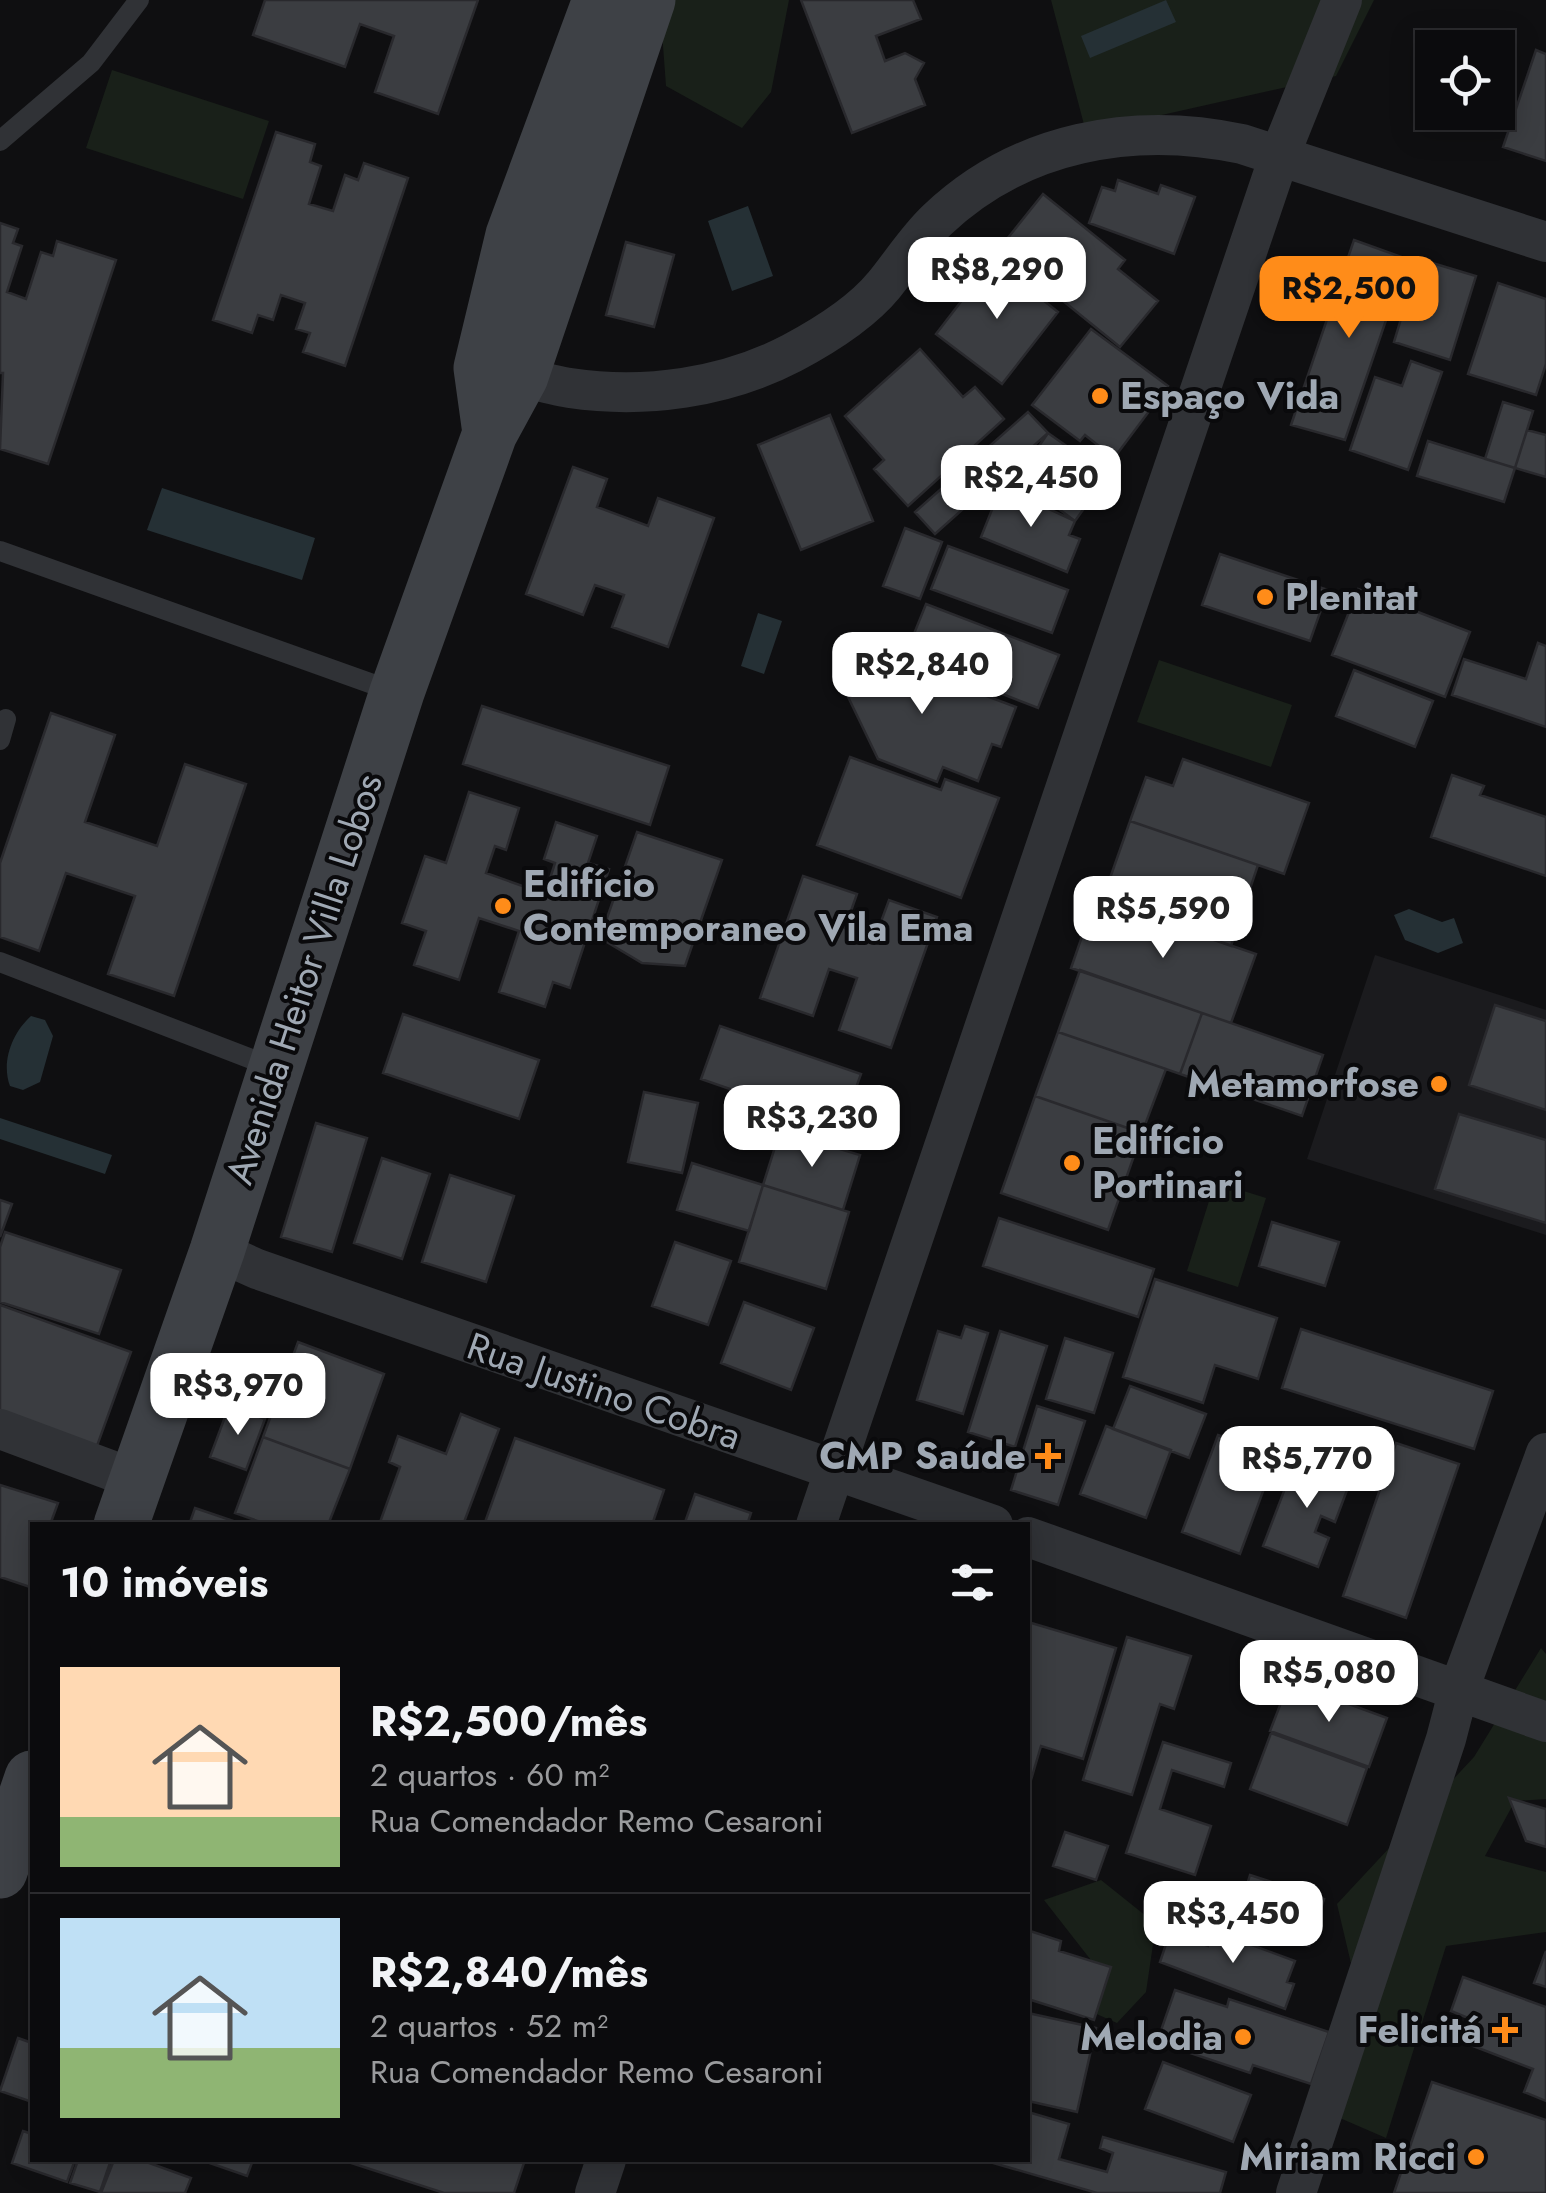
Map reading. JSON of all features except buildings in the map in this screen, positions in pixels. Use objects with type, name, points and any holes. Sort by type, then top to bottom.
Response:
[{"type":"street","name":"Avenida Heitor Villa Lobos","points":[[129,1502],[217,1251],[397,692],[490,433],[501,372],[513,235],[600,0]]},
{"type":"street","name":"Avenida Heitor Villa Lobos","points":[[501,372],[648,0]]},
{"type":"street","points":[[817,1522],[1279,157],[1342,0]]},
{"type":"street","points":[[501,372],[568,388],[616,392],[664,391],[711,383],[757,369],[824,335],[854,312],[882,288],[907,252],[937,220],[971,192],[1042,154],[1121,135],[1202,136],[1546,242]]},
{"type":"street","name":"Rua Justino Cobra","points":[[217,1251],[257,1269],[984,1522]]},
{"type":"street","points":[[0,1430],[129,1502]]},
{"type":"street","points":[[1296,2193],[1446,1740],[1459,1689],[1546,1453]]},
{"type":"street","points":[[1030,1538],[1546,1722]]},
{"type":"street","points":[[0,1871],[30,1784]]},
{"type":"street","points":[[594,2193],[605,2162]]},
{"type":"lane","points":[[4,131],[91,63],[140,0]]},
{"type":"lane","points":[[0,551],[397,692]]},
{"type":"lane","points":[[0,962],[274,1068]]},
{"type":"shaded area","points":[[672,0],[789,0],[771,92],[742,128],[666,86],[662,32]]},
{"type":"shaded area","points":[[1051,0],[1374,0],[1336,76],[1086,132]]},
{"type":"shaded area","points":[[1166,0],[1176,22],[1090,58],[1081,36]]},
{"type":"shaded area","points":[[112,70],[269,121],[243,199],[86,148]]},
{"type":"shaded area","points":[[748,206],[773,276],[732,291],[708,221]]},
{"type":"shaded area","points":[[162,488],[315,538],[302,580],[147,530]]},
{"type":"shaded area","points":[[758,613],[782,621],[764,674],[741,666]]},
{"type":"shaded area","points":[[1159,660],[1292,705],[1271,767],[1137,722]]},
{"type":"shaded area","points":[[1409,909],[1442,922],[1454,918],[1463,943],[1438,953],[1405,940],[1394,915]]},
{"type":"shaded area","name":"Metamorfose","points":[[1375,955],[1546,1010],[1546,1235],[1307,1159]]},
{"type":"shaded area","points":[[31,1016],[45,1020],[53,1036],[40,1082],[23,1090],[10,1086],[7,1067],[14,1039]]},
{"type":"shaded area","points":[[0,1118],[112,1155],[105,1174],[0,1139]]},
{"type":"shaded area","points":[[1215,1182],[1266,1198],[1238,1287],[1187,1271]]},
{"type":"shaded area","points":[[1541,1648],[1546,1654],[1546,1799],[1515,1801],[1485,1856],[1546,1872],[1546,1932],[1446,1946],[1386,2138],[1326,2112],[1362,2010],[1337,1904],[1474,1757]]},
{"type":"shaded area","points":[[1101,1880],[1156,1924],[1146,1992],[1117,2023],[1076,2005],[1101,1973],[1044,1900]]},
{"type":"place","name":"Espaço Vida","points":[[1100,396]]},
{"type":"place","name":"Plenitat","points":[[1265,597]]},
{"type":"place","name":"Edifício Contemporaneo Vila Ema","points":[[503,906]]},
{"type":"place","name":"Metamorfose","points":[[1439,1084]]},
{"type":"place","name":"Edifício Portinari","points":[[1072,1163]]},
{"type":"place","name":"CMP Saúde","points":[[1048,1456]]},
{"type":"place","name":"Felicitá","points":[[1505,2030]]},
{"type":"place","name":"Melodia","points":[[1243,2037]]},
{"type":"place","name":"Miriam Ricci","points":[[1476,2157]]}]
